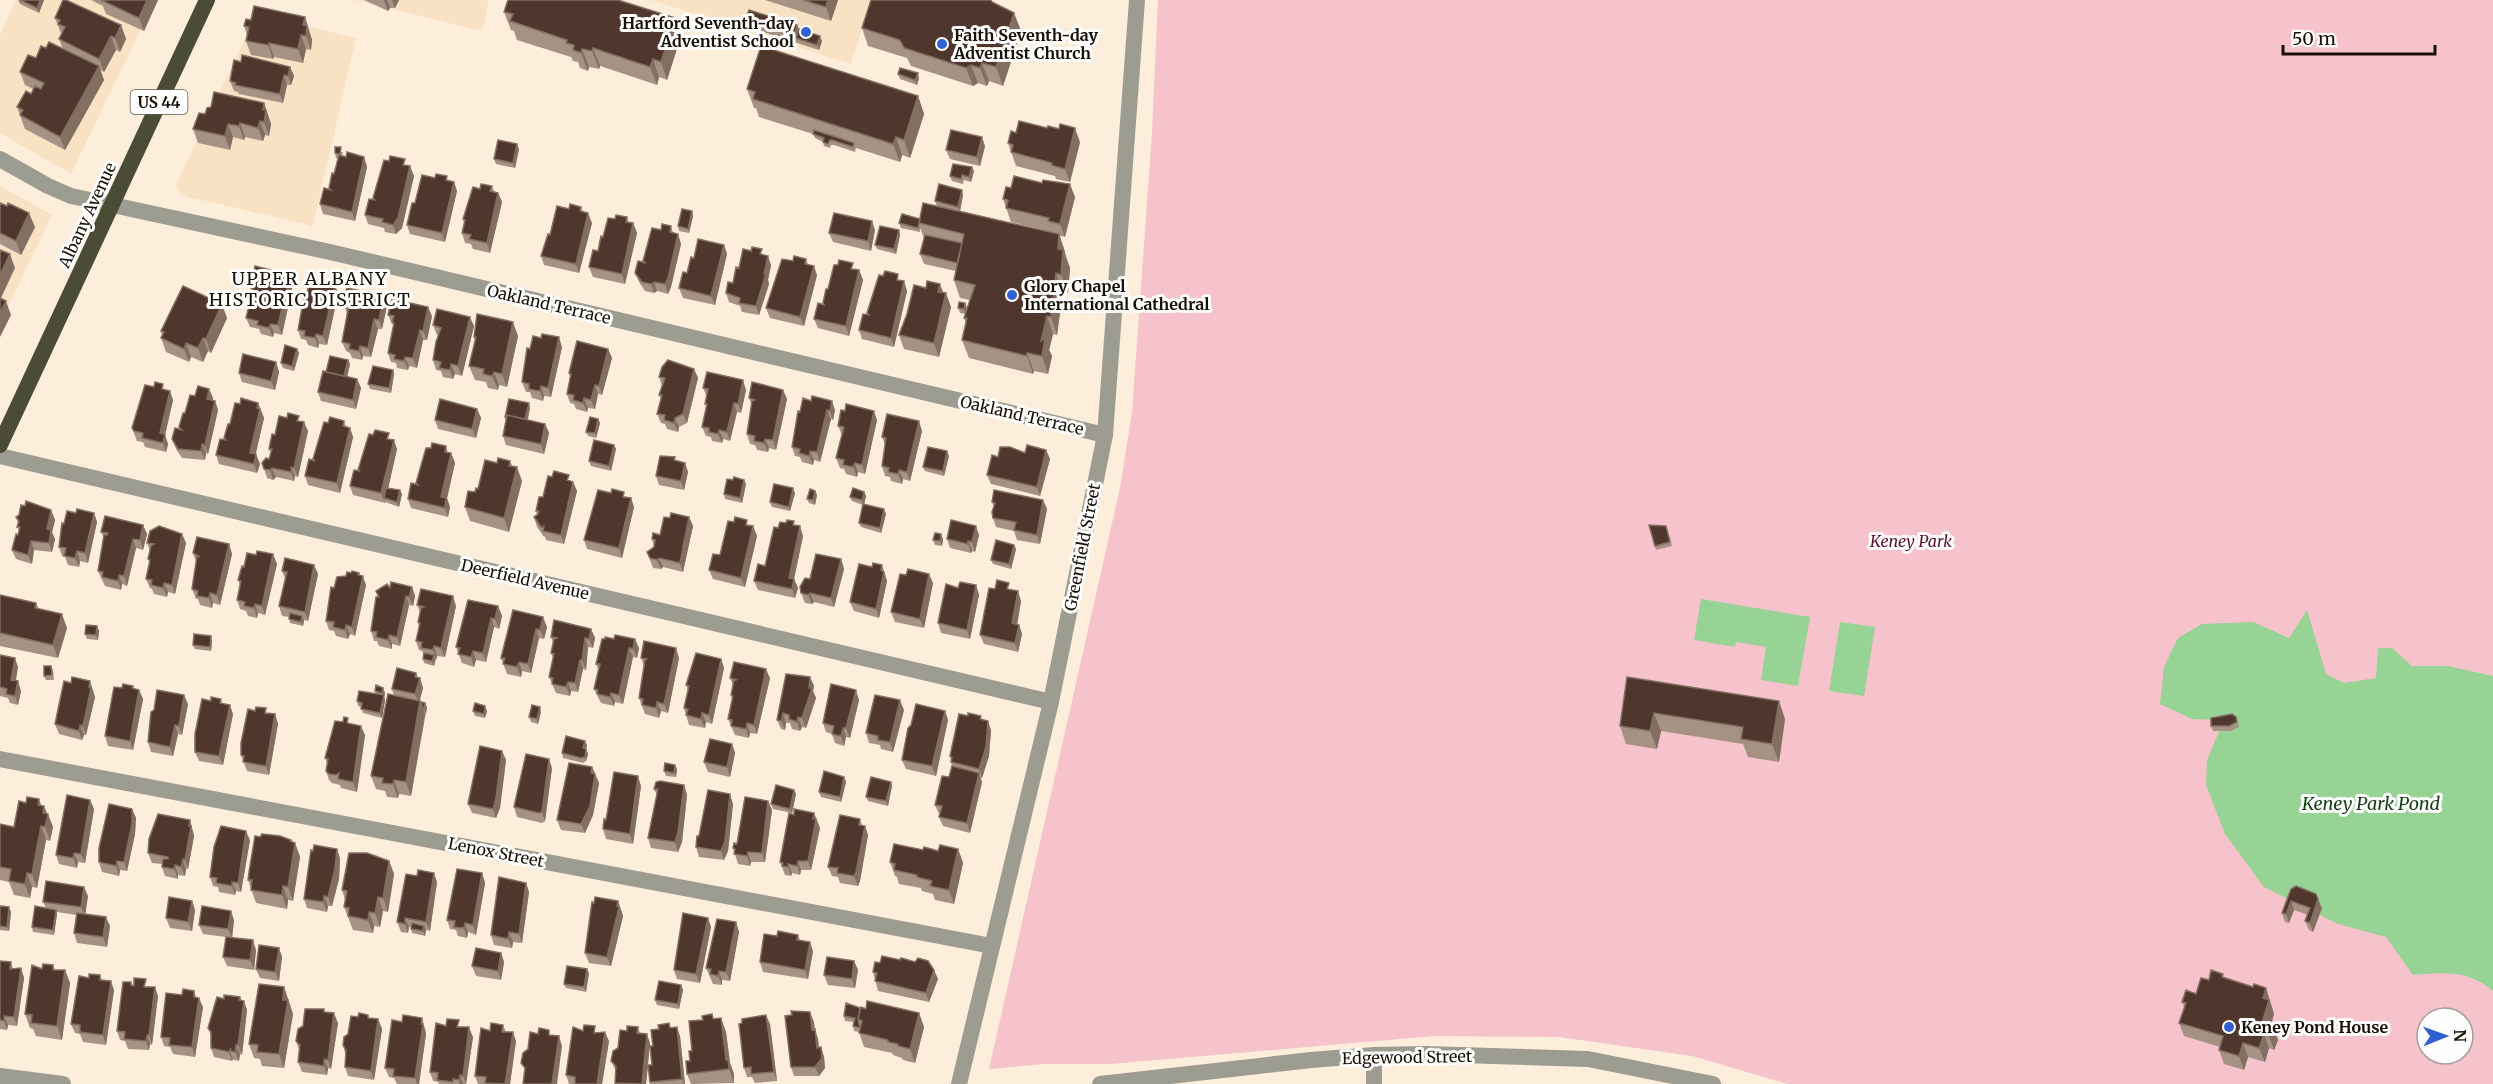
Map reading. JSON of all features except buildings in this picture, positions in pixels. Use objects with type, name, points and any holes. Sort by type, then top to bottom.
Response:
[{"type":"highway","name":"Albany Avenue","points":[[0,445],[207,0]]},
{"type":"street","name":"Greenfield Street","points":[[959,1084],[1051,702],[1105,435],[1137,0]]},
{"type":"street","name":"Oakland Terrace","points":[[0,159],[65,194],[330,252],[1105,435]]},
{"type":"street","name":"Deerfield Avenue","points":[[0,456],[1051,702]]},
{"type":"street","name":"Lenox Street","points":[[0,759],[992,946]]},
{"type":"street","name":"Edgewood Street","points":[[1100,1084],[1374,1055],[1588,1059],[1713,1084]]},
{"type":"street","points":[[1374,1055],[1374,1084]]},
{"type":"street","points":[[0,1076],[63,1084]]},
{"type":"shaded area","points":[[16,0],[155,0],[71,174],[0,133],[0,35]]},
{"type":"shaded area","points":[[354,0],[489,0],[482,31]]},
{"type":"shaded area","name":"Hartford Seventh-day Adventist School","points":[[651,0],[871,0],[851,64]]},
{"type":"shaded area","points":[[257,14],[356,38],[313,226],[185,196],[177,188],[177,183]]},
{"type":"shaded area","points":[[0,186],[52,215],[0,323]]},
{"type":"green space","name":"Keney Park","points":[[1158,0],[2493,0],[2493,1084],[1788,1084],[1692,1056],[1559,1037],[1434,1036],[1111,1064],[1045,1064],[989,1069],[1120,488],[1132,412],[1152,133]]},
{"type":"water","points":[[1701,599],[1810,617],[1798,686],[1761,680],[1766,647],[1736,642],[1735,647],[1694,640]]},
{"type":"water","name":"Keney Park Pond","points":[[2307,610],[2326,674],[2344,683],[2376,678],[2378,648],[2392,648],[2412,666],[2448,666],[2493,676],[2493,991],[2474,979],[2455,974],[2413,975],[2386,937],[2338,924],[2264,887],[2225,834],[2206,785],[2207,760],[2221,727],[2215,720],[2192,719],[2160,704],[2164,667],[2178,638],[2202,624],[2253,622],[2289,638]]},
{"type":"water","points":[[1840,622],[1875,627],[1864,696],[1829,691]]},
{"type":"place","name":"Hartford Seventh-day Adventist School","points":[[806,32]]},
{"type":"place","name":"Faith Seventh-day Adventist Church","points":[[942,44]]},
{"type":"place","name":"Glory Chapel International Cathedral","points":[[1012,295]]},
{"type":"place","name":"Keney Pond House","points":[[2229,1027]]},
{"type":"district","name":"UPPER ALBANY HISTORIC DISTRICT","points":[[310,288]]}]
